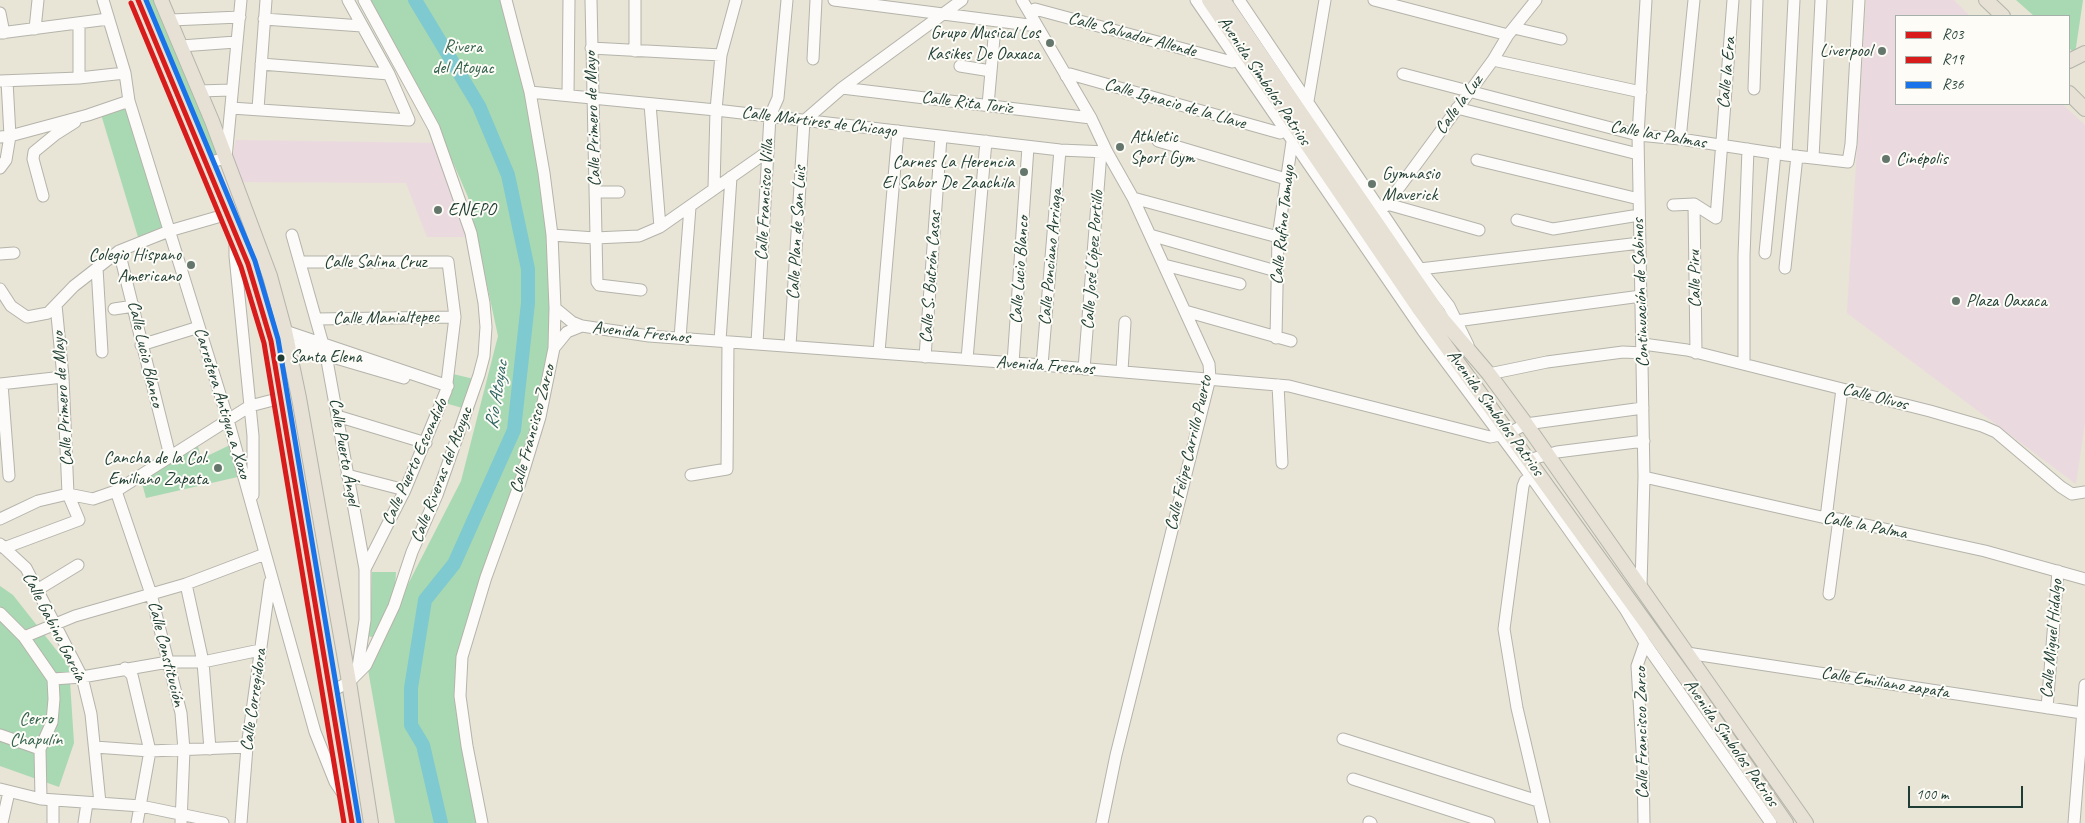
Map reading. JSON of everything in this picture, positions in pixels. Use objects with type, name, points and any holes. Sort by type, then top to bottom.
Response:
[{"type":"main road","points":[[138,0],[248,264],[271,341],[352,823]]},
{"type":"main road","points":[[162,0],[226,158],[270,276],[287,337],[353,678],[371,823]]},
{"type":"main road","name":"Avenida Símbolos Patrios","points":[[1209,0],[1505,434],[1528,460],[1688,681],[1786,823]]},
{"type":"main road","name":"Avenida Símbolos Patrios","points":[[1223,0],[1443,320],[1489,374],[1526,424],[1806,823]]},
{"type":"main road","points":[[1975,0],[1990,15]]},
{"type":"main road","points":[[1986,0],[2002,15]]},
{"type":"main road","points":[[2070,60],[2085,52]]},
{"type":"main road","points":[[2070,82],[2085,96]]},
{"type":"main road","points":[[2070,94],[2085,109]]},
{"type":"main road","points":[[1420,310],[1423,330]]},
{"type":"street","points":[[35,29],[38,0]]},
{"type":"street","name":"Carretera Antigua a Xoxo","points":[[103,0],[125,73],[129,101],[228,420],[315,732],[335,782],[348,803]]},
{"type":"street","points":[[207,163],[226,158],[241,0]]},
{"type":"street","points":[[258,110],[266,0]]},
{"type":"street","points":[[230,108],[409,120],[389,74],[348,0]]},
{"type":"street","name":"Calle Riveras del Atoyac","points":[[330,692],[353,678],[366,665],[394,606],[412,552],[437,495],[479,376],[484,356],[486,327],[484,303],[470,233],[434,128],[364,0]]},
{"type":"street","name":"Calle Francisco Zarco","points":[[482,823],[467,746],[460,696],[462,657],[486,577],[519,486],[540,416],[554,348],[555,308],[552,235],[530,92],[506,0]]},
{"type":"street","points":[[568,95],[569,0]]},
{"type":"street","name":"Calle Primero de Mayo","points":[[591,0],[597,282],[599,285],[641,290]]},
{"type":"street","points":[[634,0],[635,51]]},
{"type":"street","points":[[714,188],[716,110],[721,55],[736,0]]},
{"type":"street","name":"Calle Francisco Villa","points":[[757,343],[770,116],[778,98],[787,0]]},
{"type":"street","points":[[813,59],[816,0]]},
{"type":"street","name":"Calle Salvador Allende","points":[[834,0],[1029,25],[1035,9],[1232,62],[1235,59]]},
{"type":"street","points":[[804,121],[842,88],[962,0]]},
{"type":"street","name":"Calle Felipe Carrillo Puerto","points":[[1022,0],[1091,118],[1104,152],[1133,198],[1208,364],[1210,378],[1116,755],[1102,823]]},
{"type":"street","name":"Avenida Símbolos Patrios","points":[[1196,0],[1284,131],[1423,330],[1505,434],[1531,476],[1625,609],[1645,643],[1771,823]]},
{"type":"street","name":"Avenida Símbolos Patrios","points":[[1239,0],[1384,207],[1420,269],[1448,306],[1477,362]]},
{"type":"street","points":[[1308,101],[1325,0]]},
{"type":"street","points":[[1374,0],[1511,31],[1561,39]]},
{"type":"street","name":"Calle la Luz","points":[[1384,207],[1493,60],[1511,31],[1536,0]]},
{"type":"street","name":"Continuación de Sabinos","points":[[1641,586],[1644,440],[1638,135],[1646,0]]},
{"type":"street","points":[[1680,139],[1694,0]]},
{"type":"street","name":"Calle la Era","points":[[1694,204],[1716,218],[1733,0]]},
{"type":"street","points":[[1754,89],[1757,0]]},
{"type":"street","points":[[1785,268],[1786,155],[1794,0]]},
{"type":"street","points":[[1812,158],[1821,0]]},
{"type":"street","name":"Calle las Palmas","points":[[1404,74],[1638,135],[1848,162],[1851,144],[1859,0]]},
{"type":"street","points":[[0,13],[2,33],[108,19]]},
{"type":"street","points":[[171,20],[240,17]]},
{"type":"street","points":[[264,19],[362,26]]},
{"type":"street","points":[[79,23],[79,78]]},
{"type":"street","points":[[988,105],[994,38]]},
{"type":"street","points":[[181,46],[236,42]]},
{"type":"street","points":[[591,48],[721,55]]},
{"type":"street","points":[[1493,60],[1641,92]]},
{"type":"street","points":[[261,64],[389,74]]},
{"type":"street","points":[[960,66],[991,71]]},
{"type":"street","points":[[0,168],[6,160],[4,80],[79,78],[125,73]]},
{"type":"street","name":"Calle Ignacio de la Llave","points":[[1066,76],[1070,74],[1280,133],[1284,131]]},
{"type":"street","name":"Calle Rita Toriz","points":[[842,88],[1091,118]]},
{"type":"street","points":[[199,91],[231,90]]},
{"type":"street","name":"Calle Mártires de Chicago","points":[[530,92],[716,110],[1028,147],[1104,152]]},
{"type":"street","points":[[5,136],[88,115],[129,101]]},
{"type":"street","points":[[650,104],[660,227]]},
{"type":"street","points":[[1457,108],[1638,154]]},
{"type":"street","points":[[43,196],[33,159],[34,152],[56,134],[88,115]]},
{"type":"street","name":"Calle Plan de San Luis","points":[[790,346],[804,121]]},
{"type":"street","points":[[879,352],[898,131]]},
{"type":"street","name":"Calle S. Butrón Casas","points":[[925,357],[941,137]]},
{"type":"street","points":[[967,360],[986,141]]},
{"type":"street","points":[[1158,142],[1286,179]]},
{"type":"street","name":"Calle Rufino Tamayo","points":[[1276,338],[1278,237],[1292,142]]},
{"type":"street","name":"Calle Lucio Blanco","points":[[1014,363],[1028,147]]},
{"type":"street","points":[[1744,364],[1744,256],[1748,149]]},
{"type":"street","name":"Calle Ponciano Arriaga","points":[[1042,365],[1060,150]]},
{"type":"street","points":[[552,235],[595,238],[639,236],[660,227],[767,152]]},
{"type":"street","name":"Calle José López Portillo","points":[[1084,369],[1104,152]]},
{"type":"street","points":[[1765,253],[1786,155]]},
{"type":"street","points":[[1477,160],[1638,199]]},
{"type":"street","points":[[691,475],[727,469],[724,342],[731,176]]},
{"type":"street","points":[[596,192],[619,192]]},
{"type":"street","points":[[1133,198],[1278,237]]},
{"type":"street","points":[[1673,204],[1694,204]]},
{"type":"street","name":"Calle Piru","points":[[1694,204],[1696,353]]},
{"type":"street","points":[[680,338],[690,207]]},
{"type":"street","points":[[1384,207],[1479,230]]},
{"type":"street","points":[[0,289],[5,308],[27,317],[48,313],[74,286],[119,252],[169,231],[228,214]]},
{"type":"street","points":[[1517,220],[1553,229],[1639,215]]},
{"type":"street","points":[[235,232],[235,256],[250,406],[253,509]]},
{"type":"street","name":"Calle Puerto Ángel","points":[[292,235],[326,355],[365,569],[365,620],[353,678]]},
{"type":"street","points":[[1150,235],[1276,270]]},
{"type":"street","points":[[1420,269],[1640,243]]},
{"type":"street","name":"Calle Lucio Blanco","points":[[119,252],[170,456]]},
{"type":"street","points":[[0,254],[14,253]]},
{"type":"street","name":"Calle Salina Cruz","points":[[301,262],[448,262]]},
{"type":"street","name":"Calle Puerto Escondido","points":[[365,569],[405,490],[426,443],[447,388],[455,317],[448,262]]},
{"type":"street","points":[[1164,264],[1240,284]]},
{"type":"street","points":[[97,268],[102,352]]},
{"type":"street","points":[[1456,320],[1641,296]]},
{"type":"street","name":"Calle Primero de Mayo","points":[[56,305],[63,377],[68,494]]},
{"type":"street","points":[[114,309],[134,306]]},
{"type":"street","name":"Avenida Fresnos","points":[[555,308],[572,322],[582,326],[649,336],[879,352],[1289,386],[1482,436],[1490,437],[1505,434]]},
{"type":"street","points":[[1185,312],[1291,341]]},
{"type":"street","name":"Calle Manialtepec","points":[[317,319],[455,317]]},
{"type":"street","points":[[1122,372],[1126,322]]},
{"type":"street","name":"Avenida Fresnos","points":[[554,348],[567,332],[582,326]]},
{"type":"street","points":[[141,345],[199,327]]},
{"type":"street","points":[[287,337],[323,343],[447,388]]},
{"type":"street","points":[[287,337],[326,355],[447,388]]},
{"type":"street","name":"Calle Olivos","points":[[1489,374],[1547,362],[1643,348],[1696,353],[1930,411],[1996,432],[2061,487],[2072,494],[2084,495]]},
{"type":"street","points":[[9,476],[1,384],[63,377]]},
{"type":"street","points":[[1278,385],[1282,463]]},
{"type":"street","points":[[1826,518],[1842,389]]},
{"type":"street","points":[[0,519],[38,501],[68,494],[93,499],[116,491],[250,406],[281,398]]},
{"type":"street","points":[[1505,434],[1526,424],[1643,408]]},
{"type":"street","points":[[337,416],[426,443]]},
{"type":"street","points":[[1528,460],[1547,454],[1644,440]]},
{"type":"street","points":[[348,476],[405,490]]},
{"type":"street","points":[[1531,476],[1525,481],[1523,486],[1504,629],[1517,708],[1544,823]]},
{"type":"street","name":"Calle la Palma","points":[[1644,477],[1985,552],[2085,579]]},
{"type":"street","name":"Calle Constitución","points":[[116,491],[151,594],[181,713],[184,750],[182,819]]},
{"type":"street","name":"Calle Gabino García","points":[[68,494],[79,520],[2,546],[26,568],[82,677],[91,714],[100,803]]},
{"type":"street","points":[[1828,594],[1839,519]]},
{"type":"street","points":[[24,637],[103,606],[186,584],[265,554]]},
{"type":"street","points":[[37,590],[78,565]]},
{"type":"street","name":"Calle Miguel Hidalgo","points":[[2047,708],[2058,571]]},
{"type":"street","name":"Calle Corregidora","points":[[241,823],[247,747],[271,578]]},
{"type":"street","points":[[186,584],[203,662],[210,749]]},
{"type":"street","points":[[0,613],[24,637],[53,679],[52,722],[40,749],[40,799]]},
{"type":"street","name":"Calle Francisco Zarco","points":[[1644,823],[1643,766],[1637,666],[1645,643]]},
{"type":"street","points":[[53,679],[82,677],[168,662],[203,662],[260,650]]},
{"type":"street","name":"Calle Emiliano zapata","points":[[1687,653],[2082,713]]},
{"type":"street","points":[[125,668],[132,675],[150,751],[137,823]]},
{"type":"street","points":[[2074,823],[2083,732],[2082,713],[2085,685]]},
{"type":"street","points":[[0,735],[40,749]]},
{"type":"street","points":[[1343,739],[1538,801]]},
{"type":"street","points":[[95,747],[150,751],[247,747]]},
{"type":"street","points":[[1353,778],[1489,823]]},
{"type":"street","points":[[2,823],[5,790],[40,799],[141,806],[182,819],[223,823]]},
{"type":"street","points":[[52,823],[53,800]]},
{"type":"street","points":[[84,823],[87,803]]},
{"type":"shaded area","name":"Plaza Oaxaca","points":[[1866,0],[1954,0],[1969,15],[1895,15],[1895,105],[2063,105],[2085,125],[2085,422],[2076,484],[1847,313]]},
{"type":"shaded area","name":"ENEPO","points":[[236,140],[436,143],[468,237],[427,237],[406,183],[243,182],[232,160]]},
{"type":"green space","points":[[141,0],[157,0],[219,156],[208,161]]},
{"type":"green space","name":"Rivera del Atoyac","points":[[370,0],[503,0],[530,92],[555,308],[540,417],[473,617],[460,696],[480,823],[395,823],[367,664],[461,481],[498,336],[468,197],[428,105]]},
{"type":"green space","points":[[2016,0],[2083,0],[2075,54],[2070,49],[2070,15],[2033,15]]},
{"type":"green space","points":[[134,99],[175,237],[141,247],[100,111]]},
{"type":"green space","points":[[453,374],[474,379],[466,409],[445,403]]},
{"type":"green space","points":[[197,442],[201,459],[232,444],[242,476],[146,498],[141,480]]},
{"type":"green space","points":[[372,572],[396,572],[394,606],[377,638],[367,636],[371,606]]},
{"type":"green space","name":"Cerro Chapulín","points":[[0,586],[13,595],[69,666],[74,743],[59,787],[0,766]]},
{"type":"waterway","name":"Río Atoyac","points":[[415,0],[479,106],[508,175],[528,269],[528,303],[514,430],[454,564],[425,600],[411,688],[411,725],[423,745],[441,823]]},
{"type":"transit line","name":"R03","points":[[138,0],[248,264],[271,341],[352,823]]},
{"type":"transit line","name":"R36","points":[[146,0],[255,261],[278,339],[359,822]]},
{"type":"transit line","name":"R19","points":[[131,3],[241,267],[264,343],[344,823]]},
{"type":"place","name":"Grupo Musical Los Kasikes De Oaxaca","points":[[1050,43]]},
{"type":"place","name":"Liverpool","points":[[1882,51]]},
{"type":"place","name":"Athletic Sport Gym","points":[[1120,147]]},
{"type":"place","name":"Cinépolis","points":[[1886,159]]},
{"type":"place","name":"Carnes La Herencia El Sabor De Zaachila","points":[[1024,172]]},
{"type":"place","name":"Gymnasio Maverick","points":[[1372,184]]},
{"type":"place","name":"ENEPO","points":[[438,210]]},
{"type":"place","name":"Colegio Hispano Americano","points":[[191,265]]},
{"type":"place","name":"Plaza Oaxaca","points":[[1956,301]]},
{"type":"place","name":"Santa Elena","points":[[281,358]]},
{"type":"place","name":"Cancha de la Col. Emiliano Zapata","points":[[218,468]]}]
